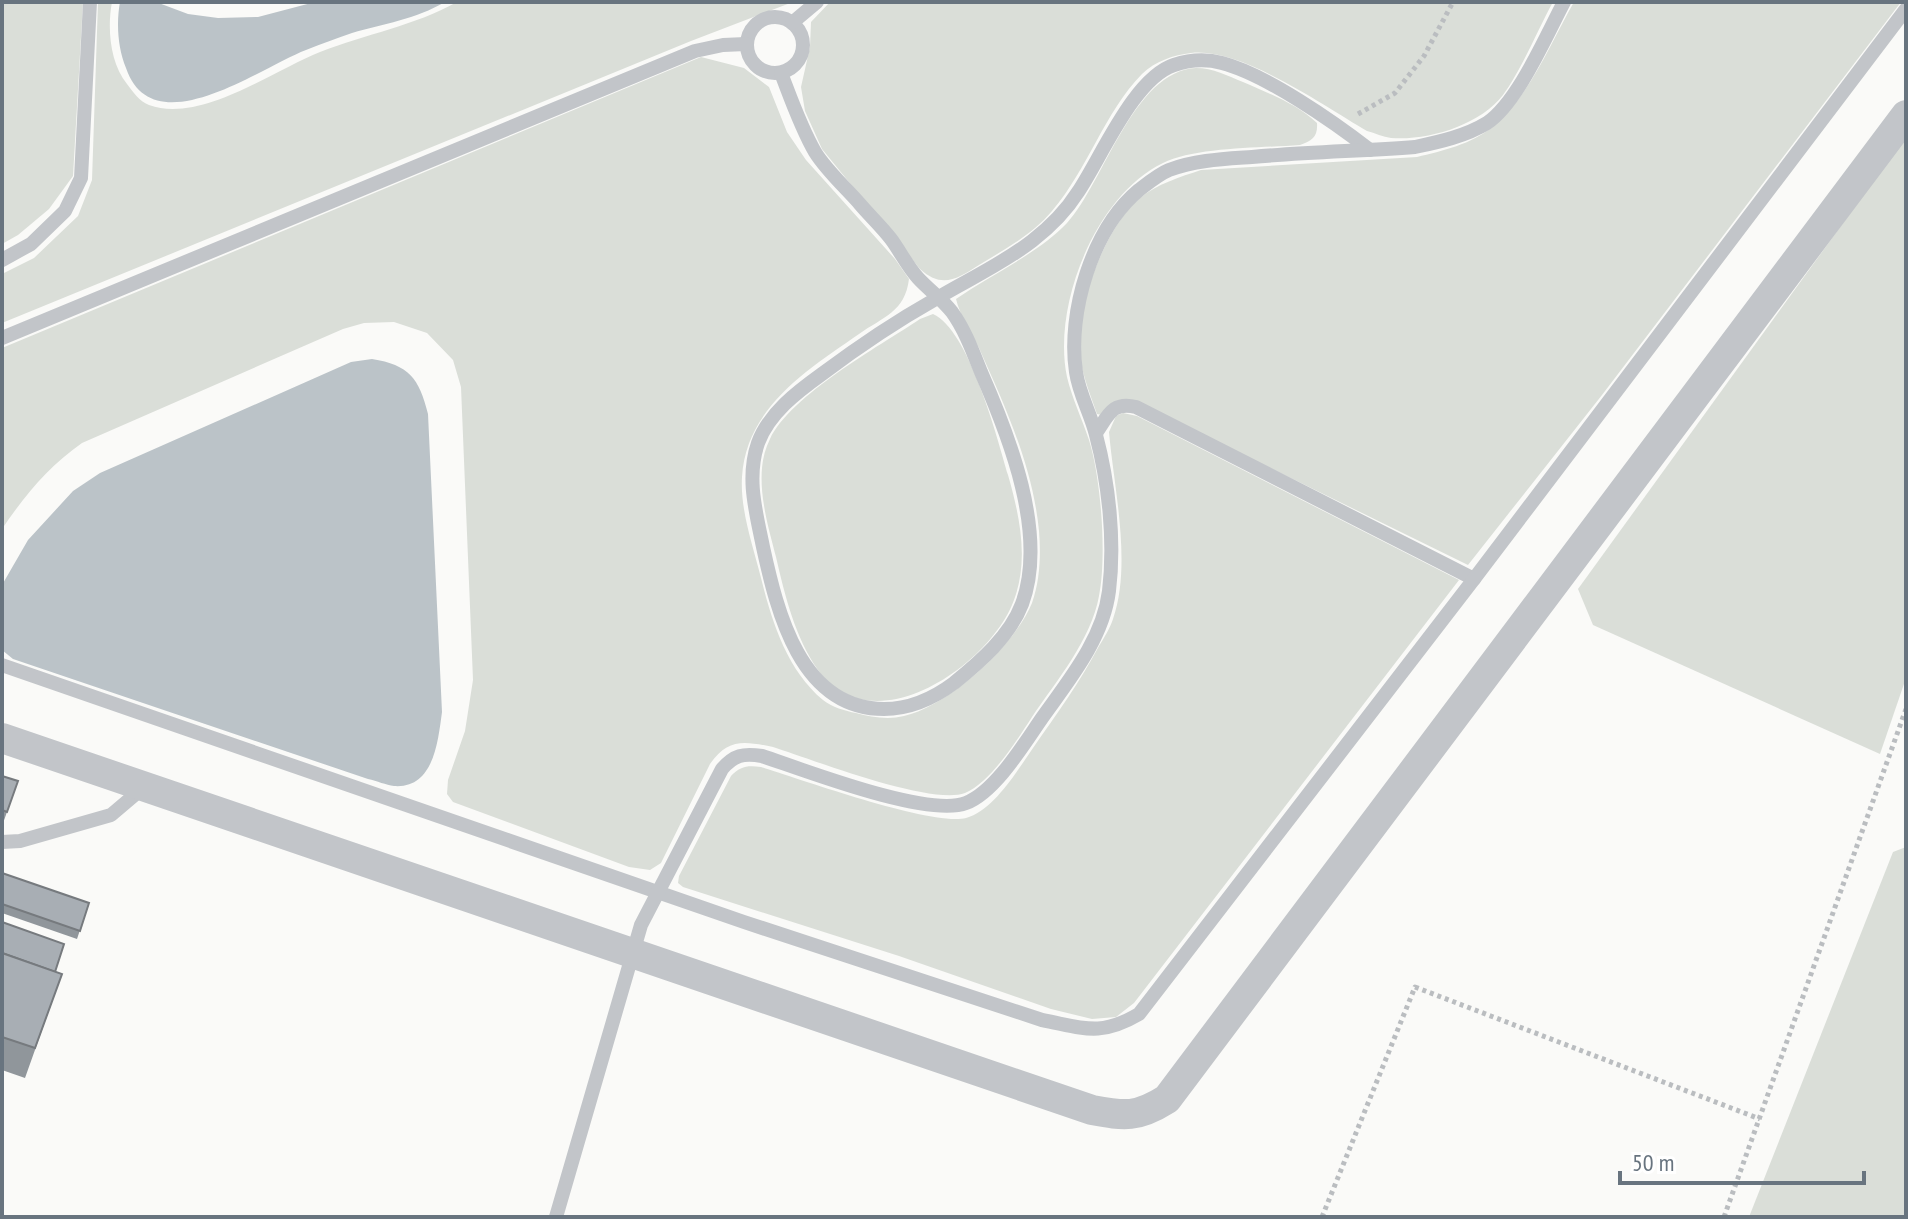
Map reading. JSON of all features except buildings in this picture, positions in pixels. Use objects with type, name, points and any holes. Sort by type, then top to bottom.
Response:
[{"type":"street","points":[[2,738],[1092,1110],[1127,1116],[1146,1112],[1167,1099],[1906,115]]},
{"type":"lane","points":[[2,260],[31,244],[65,211],[81,178],[90,2]]},
{"type":"lane","points":[[792,23],[817,2]]},
{"type":"lane","points":[[556,1217],[641,925],[722,769],[732,758],[745,754],[762,756],[917,804],[967,803],[986,790],[1016,755],[1079,666],[1103,618],[1109,593],[1110,518],[1096,433],[1076,375],[1073,344],[1076,312],[1088,271],[1112,219],[1137,192],[1166,171],[1201,161],[1415,147],[1450,139],[1487,122],[1511,100],[1564,2]]},
{"type":"lane","points":[[2,665],[658,892],[1042,1020],[1093,1030],[1118,1026],[1139,1014],[1906,9]]},
{"type":"lane","points":[[768,18],[781,18],[792,23],[800,32],[803,45],[793,67],[781,73],[769,73],[757,68],[749,58],[746,44],[749,33],[757,23],[768,18]]},
{"type":"lane","points":[[2,338],[695,51],[746,44]]},
{"type":"lane","points":[[781,73],[816,154],[891,239],[916,276],[938,297],[953,314],[966,336],[1010,444],[1024,501],[1030,567],[1022,604],[1007,630],[982,659],[949,687],[900,709],[871,709],[850,703],[832,693],[811,674],[793,644],[775,602],[751,481],[756,449],[763,432],[786,402],[865,342],[938,297],[970,282],[1031,242],[1060,216],[1080,190],[1099,153],[1150,80],[1170,66],[1196,60],[1221,62],[1276,88],[1338,125],[1370,150]]},
{"type":"lane","points":[[1322,151],[1340,140],[1338,125]]},
{"type":"lane","points":[[1096,433],[1113,408],[1124,404],[1136,407],[1474,579]]},
{"type":"lane","points":[[2,842],[33,838],[111,815],[144,787]]},
{"type":"path","points":[[1338,125],[1395,93],[1424,56],[1453,2]]},
{"type":"path","points":[[1724,1217],[1906,709]]},
{"type":"path","points":[[1322,1217],[1415,987],[1760,1119]]},
{"type":"shaded area","points":[[2,2],[83,2],[73,176],[49,209],[2,244]]},
{"type":"shaded area","points":[[98,2],[112,2],[111,45],[121,76],[142,101],[169,109],[213,101],[320,52],[424,17],[457,2],[793,2],[2,323],[2,274],[34,258],[78,216],[92,180]]},
{"type":"shaded area","points":[[120,2],[156,2],[188,14],[218,18],[258,17],[315,2],[445,2],[411,17],[323,43],[236,84],[183,102],[159,101],[140,91],[126,68],[121,52],[118,27]]},
{"type":"shaded area","points":[[830,2],[1553,2],[1516,74],[1493,106],[1467,123],[1421,137],[1391,138],[1367,131],[1282,80],[1234,59],[1191,53],[1159,62],[1147,69],[1129,89],[1065,195],[1044,220],[1018,241],[971,270],[956,278],[943,280],[935,279],[920,269],[822,149],[805,111],[801,87],[810,47],[811,22]]},
{"type":"shaded area","points":[[1574,2],[1901,2],[1602,395],[1468,565],[1136,402],[1121,401],[1102,415],[1097,414],[1079,352],[1080,326],[1089,286],[1106,245],[1116,226],[1140,198],[1161,185],[1201,170],[1417,157],[1466,142],[1492,127],[1517,100],[1538,69]]},
{"type":"shaded area","points":[[701,57],[744,68],[769,87],[787,132],[806,160],[895,259],[909,279],[903,299],[892,312],[839,348],[782,393],[755,431],[746,453],[742,477],[743,502],[751,541],[770,611],[790,660],[810,688],[834,707],[880,718],[904,716],[922,710],[978,672],[996,655],[1023,620],[1037,586],[1039,531],[1031,484],[998,392],[956,299],[1028,254],[1067,223],[1081,205],[1137,108],[1154,88],[1174,74],[1196,68],[1220,73],[1282,100],[1317,123],[1313,138],[1300,145],[1211,151],[1163,163],[1139,179],[1117,200],[1099,226],[1073,287],[1066,318],[1064,349],[1067,377],[1089,440],[1097,475],[1103,539],[1099,596],[1089,628],[1072,659],[1003,760],[975,788],[949,795],[926,793],[870,779],[773,747],[737,744],[723,750],[710,764],[661,863],[650,870],[629,867],[453,802],[447,794],[448,780],[465,731],[473,680],[461,387],[453,360],[427,333],[394,322],[364,323],[343,329],[82,443],[38,482],[2,529],[2,348]]},
{"type":"shaded area","points":[[1906,136],[1906,678],[1880,754],[1593,625],[1578,589]]},
{"type":"shaded area","points":[[933,314],[946,324],[970,362],[989,412],[1016,507],[1021,540],[1021,573],[1012,605],[998,629],[978,652],[953,673],[925,689],[896,699],[867,700],[841,691],[818,670],[803,644],[787,601],[769,529],[763,498],[762,467],[770,439],[796,406],[860,358],[920,319]]},
{"type":"shaded area","points":[[372,359],[395,365],[410,375],[421,391],[428,414],[442,712],[432,761],[418,780],[394,786],[368,779],[13,659],[2,650],[2,585],[28,540],[73,491],[100,473],[351,362]]},
{"type":"shaded area","points":[[1123,413],[1137,416],[1459,580],[1134,1003],[1116,1017],[1092,1019],[1051,1009],[678,883],[731,776],[744,767],[761,767],[897,809],[949,819],[976,814],[995,798],[1068,698],[1113,619],[1121,575],[1121,551],[1109,432],[1116,416]]},
{"type":"shaded area","points":[[1906,847],[1906,1217],[1749,1217],[1893,852]]}]
